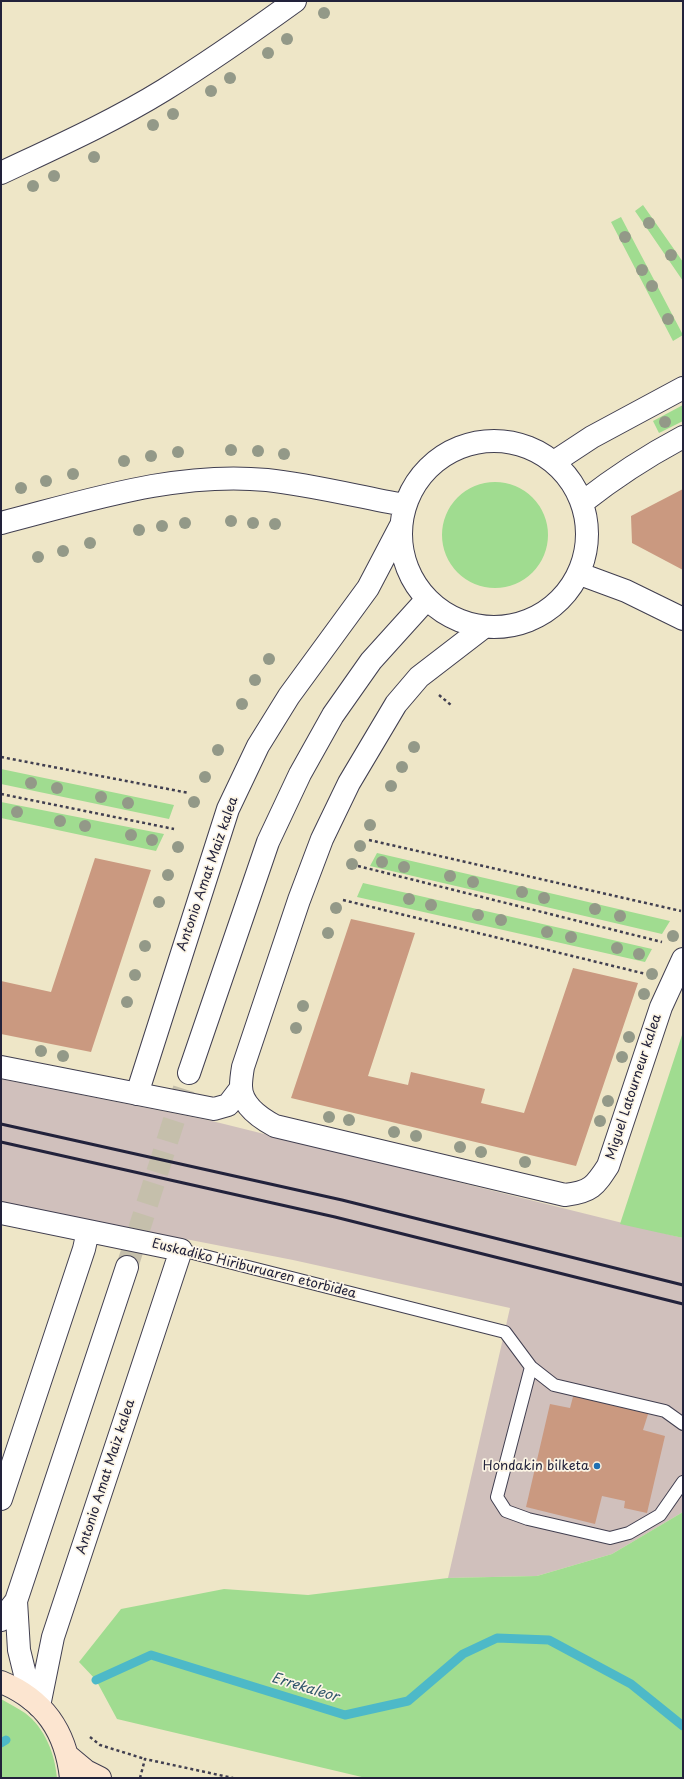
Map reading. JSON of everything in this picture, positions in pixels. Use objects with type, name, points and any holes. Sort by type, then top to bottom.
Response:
[{"type":"street","points":[[1,173],[78,137],[163,91],[230,47],[295,1]]},
{"type":"street","points":[[554,462],[592,437],[683,388]]},
{"type":"street","points":[[583,502],[613,478],[648,456],[683,437]]},
{"type":"street","points":[[498,440],[528,446],[554,462],[571,480],[583,502],[588,526],[587,550],[580,574],[564,598],[541,616],[513,626],[484,628],[453,618],[427,599],[414,584],[406,566],[401,547],[400,527],[404,505],[418,478],[440,457],[468,444],[498,440]]},
{"type":"street","points":[[1,523],[102,497],[155,486],[200,480],[266,480],[404,505]]},
{"type":"street","name":"Antonio Amat Maiz kalea","points":[[137,1094],[228,809],[258,746],[289,696],[368,588],[400,527]]},
{"type":"street","points":[[580,574],[626,590],[683,619]]},
{"type":"street","points":[[189,1073],[268,842],[300,774],[333,715],[371,661],[427,599]]},
{"type":"street","points":[[1,1066],[214,1110],[228,1105],[240,1088],[243,1067],[299,900],[322,840],[349,783],[396,704],[419,677],[484,628]]},
{"type":"street","name":"Miguel Latourneur kalea","points":[[240,1088],[251,1110],[260,1118],[274,1126],[566,1195],[582,1193],[597,1182],[608,1166],[661,1007],[683,959]]},
{"type":"street","name":"Euskadiko Hiriburuaren etorbidea","points":[[1,1214],[181,1250]]},
{"type":"street","points":[[1,1499],[84,1249],[88,1231]]},
{"type":"street","name":"Antonio Amat Maiz kalea","points":[[35,1702],[54,1637],[181,1250]]},
{"type":"street","points":[[1,1620],[16,1601],[127,1267]]},
{"type":"street","points":[[16,1601],[19,1650],[35,1702]]},
{"type":"street","points":[[1,1682],[14,1688],[35,1702],[57,1729],[68,1756],[71,1778]]},
{"type":"street","points":[[68,1756],[86,1771],[100,1778]]},
{"type":"lane","name":"Euskadiko Hiriburuaren etorbidea","points":[[181,1250],[505,1332],[531,1367]]},
{"type":"lane","points":[[683,1424],[665,1411],[554,1385],[531,1367],[497,1497],[506,1511],[528,1519],[610,1538],[630,1533],[660,1515],[683,1482]]},
{"type":"path","points":[[1,757],[189,793]]},
{"type":"path","points":[[1,794],[174,829]]},
{"type":"path","points":[[369,840],[681,911]]},
{"type":"path","points":[[358,866],[663,942]]},
{"type":"path","points":[[344,900],[647,974]]},
{"type":"path","points":[[140,1778],[145,1759],[233,1778]]},
{"type":"shaded area","points":[[1,1079],[212,1121],[683,1238],[683,1512],[612,1554],[537,1576],[448,1578],[510,1308],[293,1260],[1,1203]]},
{"type":"green space","points":[[643,205],[683,262],[683,281],[635,211]]},
{"type":"green space","points":[[621,217],[683,335],[673,341],[611,222]]},
{"type":"green space","points":[[683,405],[683,421],[659,433],[653,421]]},
{"type":"green space","points":[[495,482],[515,486],[532,498],[544,515],[548,535],[544,555],[532,572],[515,584],[495,588],[475,584],[458,572],[446,555],[442,535],[446,515],[458,498],[475,486]]},
{"type":"green space","points":[[1,769],[174,805],[169,819],[1,784]]},
{"type":"green space","points":[[1,802],[164,834],[156,851],[1,818]]},
{"type":"green space","points":[[377,853],[670,921],[662,934],[370,866]]},
{"type":"green space","points":[[363,883],[652,949],[645,962],[357,897]]},
{"type":"green space","points":[[683,1032],[683,1238],[620,1224]]},
{"type":"green space","points":[[683,1512],[683,1778],[366,1778],[117,1719],[96,1680],[79,1662],[121,1609],[224,1589],[308,1595],[448,1578],[537,1576],[612,1554]]},
{"type":"green space","points":[[1,1699],[25,1713],[38,1726],[48,1742],[54,1760],[57,1778],[1,1778]]},
{"type":"building","points":[[683,489],[683,570],[632,543],[631,516]]},
{"type":"building","points":[[95,858],[151,870],[91,1052],[1,1034],[1,981],[51,992]]},
{"type":"building","points":[[351,919],[415,933],[368,1076],[408,1085],[411,1072],[485,1089],[481,1103],[524,1113],[573,968],[638,983],[576,1166],[291,1098]]},
{"type":"building","name":"Hondakin bilketa","points":[[574,1393],[649,1411],[643,1430],[665,1436],[647,1513],[624,1508],[625,1501],[602,1496],[595,1524],[526,1507],[550,1404],[570,1408]]},
{"type":"waterway","name":"Errekaleor","points":[[96,1680],[151,1655],[345,1715],[408,1701],[463,1654],[497,1638],[549,1640],[631,1684],[683,1726]]},
{"type":"waterway","name":"Errekaleor","points":[[1,1743],[6,1740]]},
{"type":"tunnel","points":[[127,1267],[189,1073]]},
{"type":"railway","points":[[1,1124],[342,1200],[683,1285]]},
{"type":"railway","points":[[1,1142],[335,1217],[683,1304]]},
{"type":"place","name":"Hondakin bilketa","points":[[597,1466]]}]
